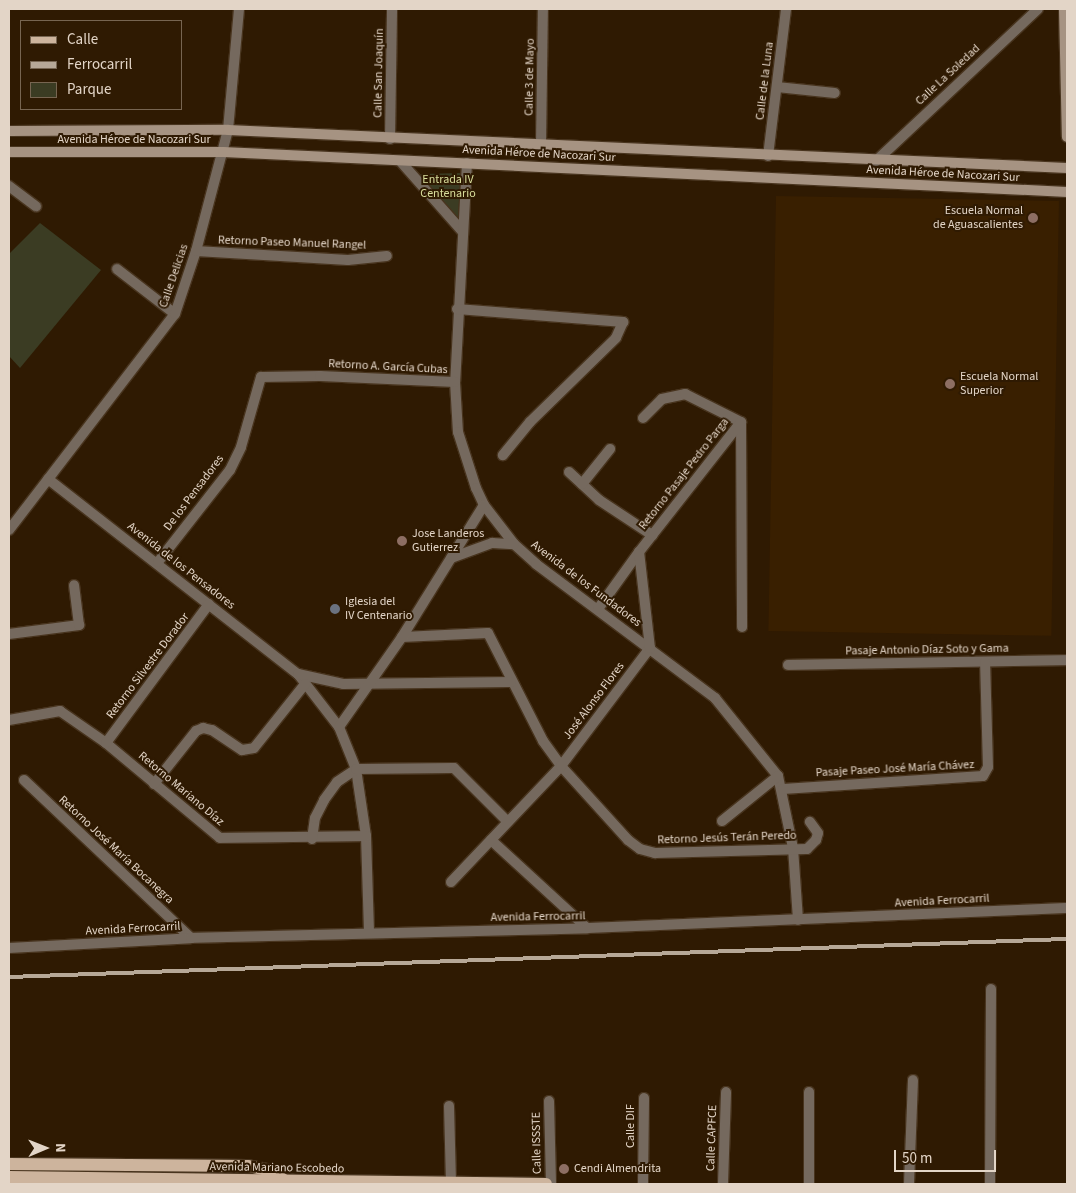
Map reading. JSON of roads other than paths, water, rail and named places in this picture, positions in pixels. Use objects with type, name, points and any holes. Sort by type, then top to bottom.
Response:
[{"type":"main road","points":[[1064,9],[1067,138]]},
{"type":"main road","name":"Avenida Héroe de Nacozari Sur","points":[[9,130],[228,130],[390,139],[1067,168]]},
{"type":"main road","name":"Avenida Héroe de Nacozari Sur","points":[[9,152],[224,152],[401,162],[467,163],[1067,192]]},
{"type":"main road","points":[[9,1164],[208,1165],[271,1171],[287,1182]]},
{"type":"main road","name":"Avenida Mariano Escobedo","points":[[9,1177],[546,1184]]},
{"type":"street","name":"Calle Delicias","points":[[9,530],[175,314],[196,251],[224,152],[228,130],[239,9]]},
{"type":"street","name":"Calle San Joaquín","points":[[390,139],[392,9]]},
{"type":"street","name":"Calle 3 de Mayo","points":[[541,145],[543,9]]},
{"type":"street","name":"Calle de la Luna","points":[[768,156],[786,9]]},
{"type":"street","name":"Calle La Soledad","points":[[876,160],[1038,9]]},
{"type":"street","points":[[777,87],[835,93]]},
{"type":"street","points":[[401,162],[462,231]]},
{"type":"street","name":"Avenida de los Fundadores","points":[[467,163],[457,309],[455,382],[458,432],[484,505],[514,544],[536,564],[715,698],[778,776],[783,789],[794,848],[798,920]]},
{"type":"street","points":[[9,186],[36,206]]},
{"type":"street","name":"Retorno Paseo Manuel Rangel","points":[[196,251],[348,260],[387,256]]},
{"type":"street","points":[[116,269],[175,314]]},
{"type":"street","points":[[457,309],[623,322],[616,338],[530,422],[503,455]]},
{"type":"street","name":"Retorno A. García Cubas","points":[[320,376],[455,382]]},
{"type":"street","name":"De los Pensadores","points":[[158,562],[230,470],[241,447],[261,377],[320,376]]},
{"type":"street","name":"Retorno Pasaje Pedro Parga","points":[[598,609],[652,535],[741,422],[685,394],[662,399],[643,418]]},
{"type":"street","points":[[741,422],[742,627]]},
{"type":"street","points":[[582,484],[610,449]]},
{"type":"street","points":[[568,472],[652,535]]},
{"type":"street","name":"Avenida de los Pensadores","points":[[48,479],[158,562],[298,674],[339,727],[356,769],[366,836],[369,932]]},
{"type":"street","points":[[339,727],[402,636],[484,505]]},
{"type":"street","points":[[451,558],[492,543],[514,544]]},
{"type":"street","points":[[639,552],[650,648]]},
{"type":"street","points":[[9,634],[79,625],[74,585]]},
{"type":"street","name":"Retorno Silvestre Dorador","points":[[106,743],[209,604]]},
{"type":"street","points":[[402,636],[488,632],[511,682],[561,766]]},
{"type":"street","name":"José Alonso Flores","points":[[451,882],[561,766],[650,648]]},
{"type":"street","name":"Pasaje Antonio Díaz Soto y Gama","points":[[788,665],[1067,660]]},
{"type":"street","name":"Pasaje Paseo José María Chávez","points":[[783,789],[983,776],[988,767],[985,662]]},
{"type":"street","name":"Avenida de los Pensadores","points":[[298,674],[344,684],[511,682]]},
{"type":"street","points":[[154,784],[196,731],[202,728],[212,730],[242,750],[254,748],[305,684]]},
{"type":"street","name":"Retorno Mariano Díaz","points":[[9,720],[60,711],[106,743],[220,838],[366,836]]},
{"type":"street","name":"Retorno Jesús Terán Peredo","points":[[561,766],[628,840],[640,850],[654,853],[807,849],[816,840],[818,833],[810,822]]},
{"type":"street","points":[[312,838],[315,818],[324,800],[337,782],[356,769],[454,768],[508,822]]},
{"type":"street","name":"Retorno Jesús Terán Peredo","points":[[722,821],[778,776]]},
{"type":"street","name":"Retorno José María Bocanegra","points":[[24,780],[191,938]]},
{"type":"street","points":[[491,840],[587,928]]},
{"type":"street","name":"Avenida Ferrocarril","points":[[9,948],[191,938],[369,932],[587,928],[1067,908]]},
{"type":"street","points":[[990,1184],[991,989]]},
{"type":"street","points":[[909,1184],[913,1080]]},
{"type":"street","name":"Calle CAPFCE","points":[[723,1184],[726,1092]]},
{"type":"street","points":[[809,1092],[809,1184]]},
{"type":"street","name":"Calle DIF","points":[[643,1184],[644,1098]]},
{"type":"street","name":"Calle ISSSTE","points":[[549,1101],[551,1184]]},
{"type":"street","points":[[449,1106],[451,1182]]},
{"type":"railway","points":[[9,977],[1067,939]]},
{"type":"place","name":"Escuela Normal de Aguascalientes","points":[[1033,218]]},
{"type":"place","name":"Escuela Normal Superior","points":[[950,384]]},
{"type":"place","name":"Jose Landeros Gutierrez","points":[[402,541]]},
{"type":"place","name":"Iglesia del IV Centenario","points":[[335,609]]},
{"type":"place","name":"Cendi Almendrita","points":[[564,1169]]},
{"type":"park label","name":"Entrada IV Centenario","points":[[448,187]]}]
